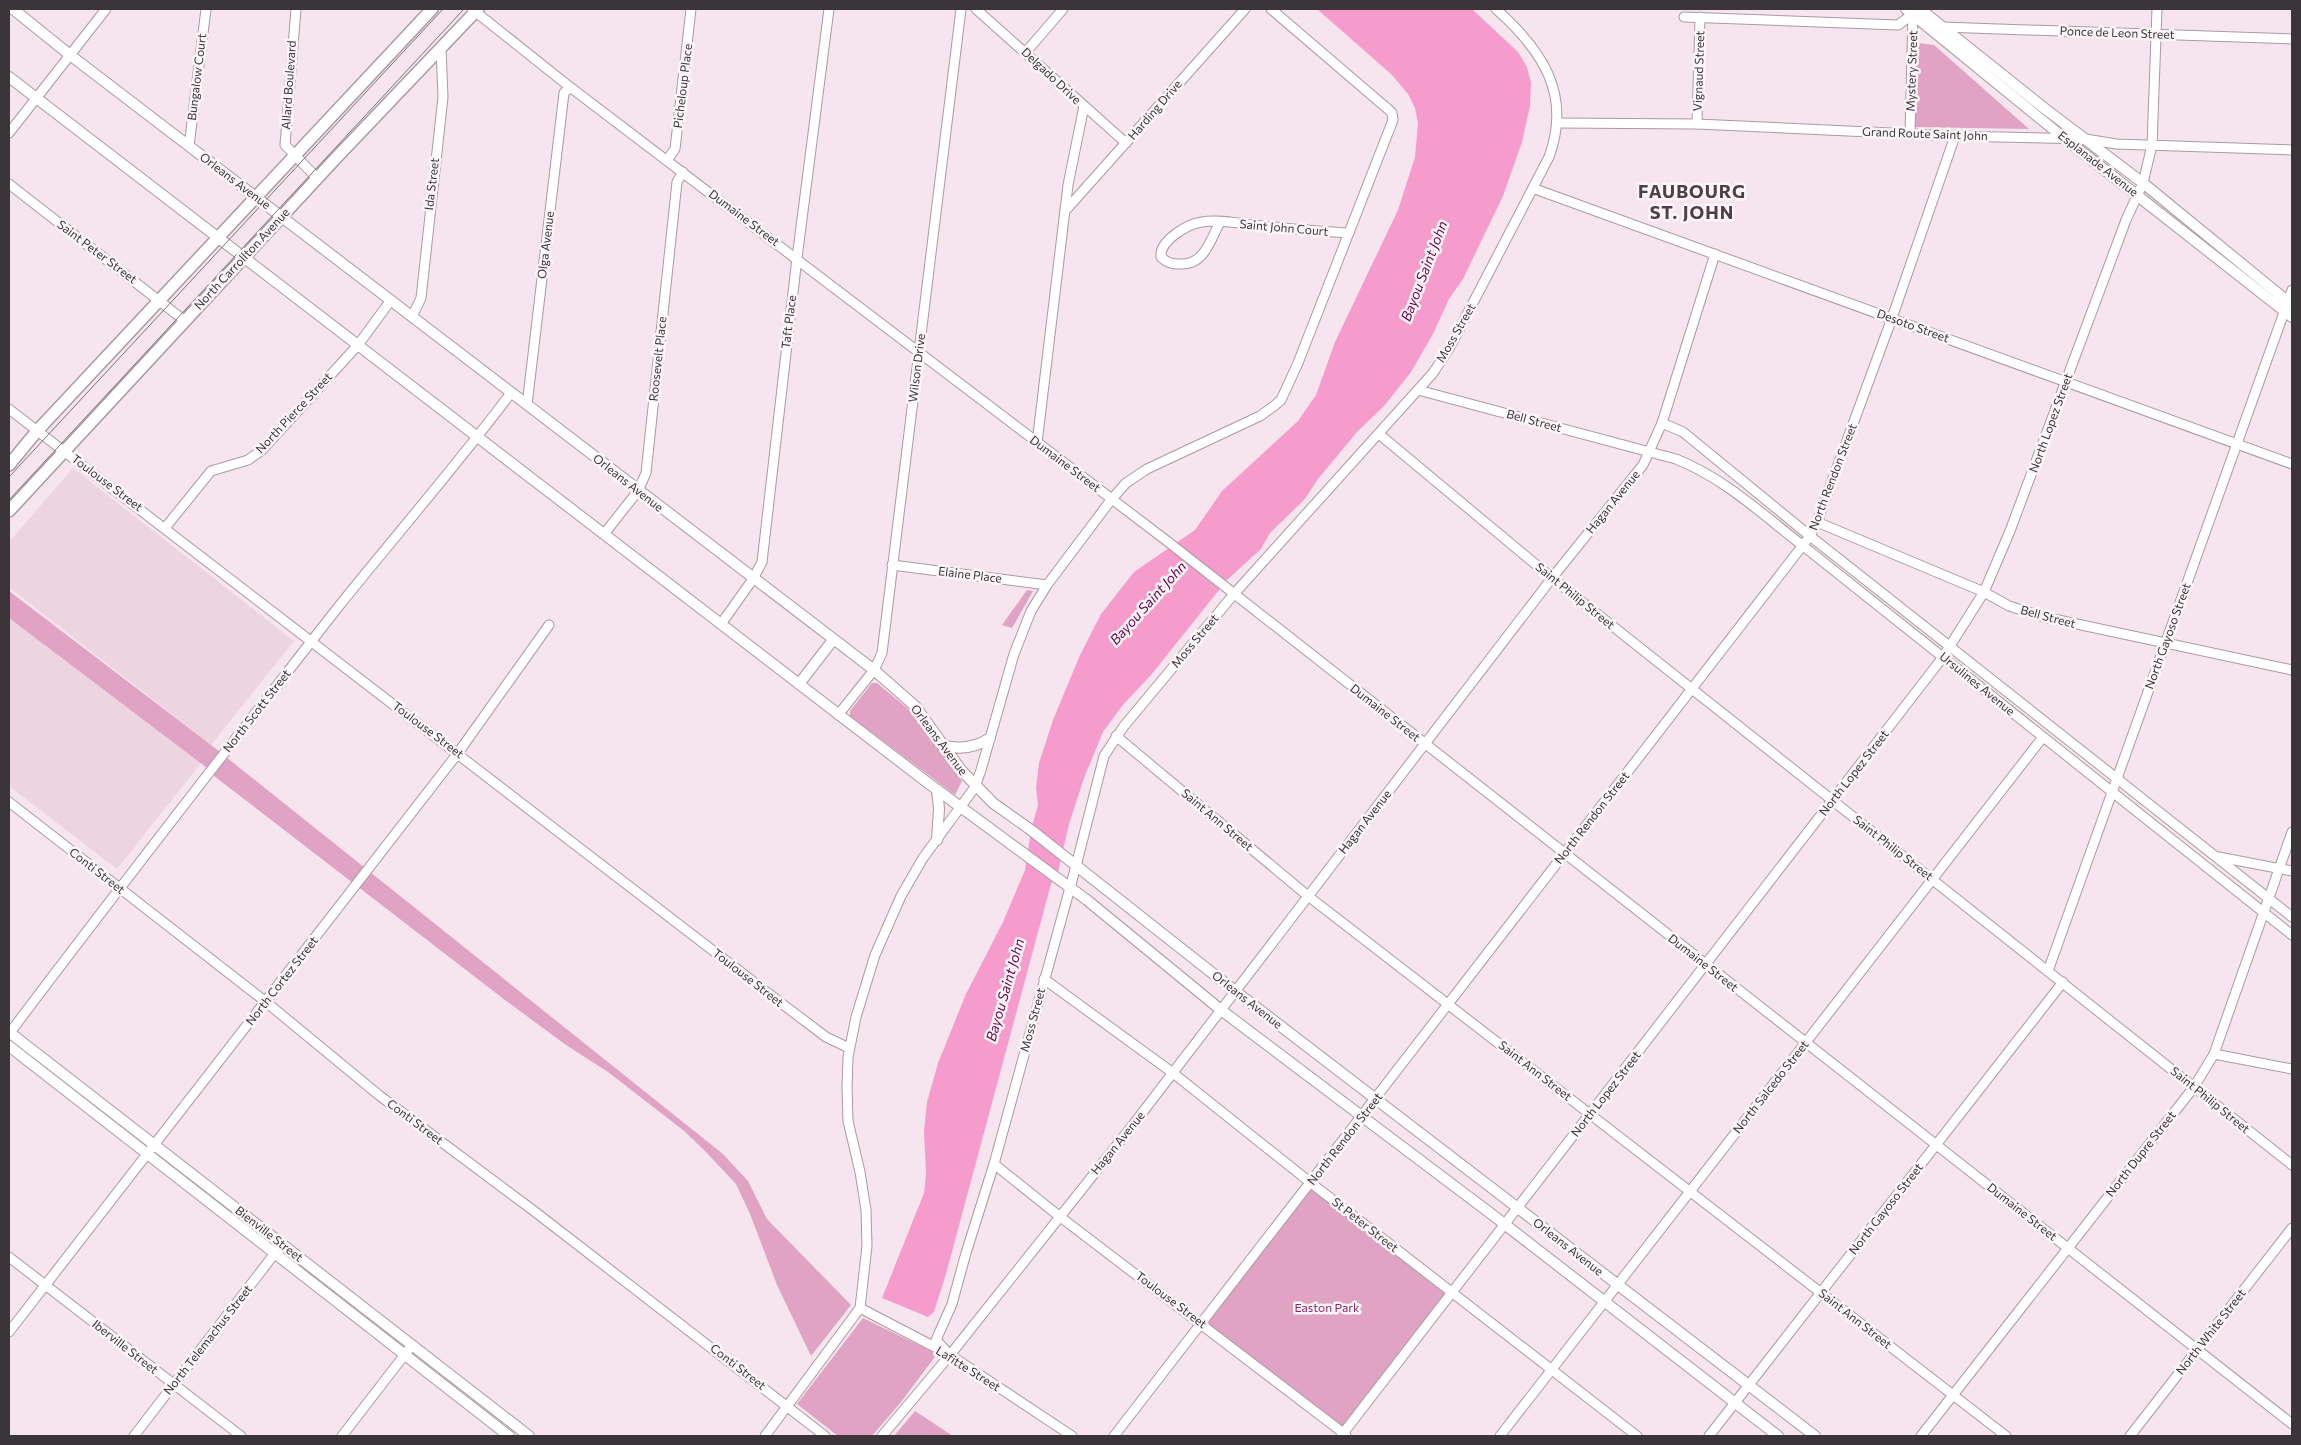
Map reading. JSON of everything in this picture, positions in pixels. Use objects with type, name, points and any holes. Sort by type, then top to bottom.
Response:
[{"type":"main road","points":[[9,465],[36,431],[432,9]]},
{"type":"main road","name":"North Carrollton Avenue","points":[[9,511],[475,10]]},
{"type":"street","name":"Orleans Avenue","points":[[13,9],[70,55],[874,670],[915,706],[942,745],[975,786],[992,803],[1031,830],[1235,991],[1815,1436]]},
{"type":"street","points":[[9,133],[106,9]]},
{"type":"street","name":"Bungalow Court","points":[[189,146],[206,9]]},
{"type":"street","name":"Allard Boulevard","points":[[296,9],[285,145],[317,178]]},
{"type":"street","name":"Picheloup Place","points":[[667,160],[675,149],[691,9]]},
{"type":"street","name":"Taft Place","points":[[721,624],[753,579],[762,562],[797,258],[829,9]]},
{"type":"street","name":"Wilson Drive","points":[[838,714],[874,670],[882,653],[961,9]]},
{"type":"street","name":"Delgado Drive","points":[[976,9],[1126,143]]},
{"type":"street","points":[[1026,52],[1063,9]]},
{"type":"street","name":"Harding Drive","points":[[1065,211],[1245,9]]},
{"type":"street","points":[[765,1436],[860,1308],[867,1246],[866,1210],[860,1172],[848,1121],[847,1070],[849,1048],[866,982],[881,938],[901,896],[923,858],[961,808],[975,786],[1014,654],[1031,611],[1047,585],[1111,500],[1134,476],[1260,416],[1281,400],[1298,363],[1393,117],[1376,98],[1271,9]]},
{"type":"street","name":"Moss Street","points":[[950,1355],[936,1340],[952,1304],[994,1164],[1076,866],[1100,765],[1116,736],[1234,594],[1418,390],[1450,347],[1535,188],[1556,140],[1558,124],[1556,96],[1545,64],[1532,46],[1496,9]]},
{"type":"street","name":"North Lopez Street","points":[[1344,1435],[1943,657],[1984,592],[2019,509],[2108,266],[2143,183],[2152,145],[2157,9]]},
{"type":"street","name":"Dumaine Street","points":[[475,10],[570,87],[1167,541],[1424,745],[2292,1424]]},
{"type":"street","points":[[1684,17],[1898,25],[1913,10]]},
{"type":"street","name":"Esplanade Avenue","points":[[1913,10],[1942,27],[2143,183],[2289,309]]},
{"type":"street","name":"Esplanade Avenue","points":[[1913,10],[2064,138],[2289,309]]},
{"type":"street","name":"Mystery Street","points":[[1910,134],[1913,10]]},
{"type":"street","name":"Vignaud Street","points":[[1697,124],[1700,17]]},
{"type":"street","name":"Ponce de Leon Street","points":[[1942,27],[2292,39]]},
{"type":"street","name":"Ida Street","points":[[412,317],[421,298],[443,97],[441,48]]},
{"type":"street","name":"Orleans Avenue","points":[[9,77],[937,790],[1070,887],[1221,1010],[1505,1225],[1778,1436]]},
{"type":"street","name":"Olga Avenue","points":[[527,405],[564,93],[570,87]]},
{"type":"street","points":[[1037,444],[1073,152],[1084,106]]},
{"type":"street","name":"Grand Route Saint John","points":[[1558,124],[1697,124],[1955,136],[2064,138],[2086,139],[2116,144],[2292,150]]},
{"type":"street","name":"North Rendon Street","points":[[1114,1436],[1810,536],[1817,522],[1892,318],[1955,136]]},
{"type":"street","name":"Roosevelt Place","points":[[604,534],[638,491],[646,473],[677,182],[683,172]]},
{"type":"street","name":"Saint Peter Street","points":[[9,184],[185,320]]},
{"type":"street","name":"Desoto Street","points":[[1535,188],[2292,464]]},
{"type":"street","name":"Saint John Court","points":[[1220,222],[1200,259],[1193,264],[1170,263],[1162,258],[1162,248],[1176,234],[1189,225],[1202,221],[1220,222],[1349,234]]},
{"type":"street","name":"Hagan Avenue","points":[[882,1436],[950,1355],[1173,1073],[1552,578],[1643,465],[1662,423],[1716,254]]},
{"type":"street","name":"North Gayoso Street","points":[[2048,970],[2238,444],[2289,309],[2292,290]]},
{"type":"street","name":"North Pierce Street","points":[[165,528],[211,471],[248,460],[262,450],[358,345],[391,300]]},
{"type":"street","name":"Bell Street","points":[[1418,390],[1650,452]]},
{"type":"street","name":"North Scott Street","points":[[9,1033],[312,642],[410,518],[477,438],[511,393]]},
{"type":"street","name":"Toulouse Street","points":[[9,409],[458,753],[768,994],[826,1037],[849,1048]]},
{"type":"street","name":"Ursulines Avenue","points":[[1662,423],[1683,432],[1810,536],[2292,917]]},
{"type":"street","name":"Saint Philip Street","points":[[1379,434],[1552,578],[2292,1165]]},
{"type":"street","name":"Ursulines Avenue","points":[[1650,452],[1697,467],[1734,492],[2292,935]]},
{"type":"street","name":"Bell Street","points":[[1817,522],[1984,592],[2009,606],[2044,617],[2292,670]]},
{"type":"street","name":"Elaine Place","points":[[892,565],[1047,585]]},
{"type":"street","name":"North Cortez Street","points":[[9,1332],[458,753],[549,625]]},
{"type":"street","points":[[799,684],[834,640]]},
{"type":"street","name":"Saint Ann Street","points":[[1116,736],[1308,896],[2006,1436]]},
{"type":"street","name":"North Salcedo Street","points":[[1500,1436],[2043,737]]},
{"type":"street","points":[[942,745],[963,748],[978,745],[990,738]]},
{"type":"street","points":[[937,790],[937,840]]},
{"type":"street","name":"Conti Street","points":[[9,802],[266,1002],[380,1096],[534,1211],[826,1436]]},
{"type":"street","name":"North Dupre Street","points":[[1921,1436],[2194,1087],[2214,1054],[2292,832]]},
{"type":"street","points":[[2215,856],[2292,871]]},
{"type":"street","name":"St Peter Street","points":[[1044,979],[1173,1073],[1311,1183],[1637,1436]]},
{"type":"street","name":"North Gayoso Street","points":[[1709,1436],[2062,982]]},
{"type":"street","name":"Bienville Street","points":[[9,1033],[529,1436]]},
{"type":"street","name":"Bienville Street","points":[[9,1046],[509,1436]]},
{"type":"street","points":[[2214,1054],[2292,1069]]},
{"type":"street","name":"Toulouse Street","points":[[994,1164],[1344,1435]]},
{"type":"street","name":"North White Street","points":[[2130,1436],[2292,1228]]},
{"type":"street","name":"North Telemachus Street","points":[[134,1436],[282,1244]]},
{"type":"street","name":"Iberville Street","points":[[9,1257],[241,1436]]},
{"type":"street","name":"Lafitte Street","points":[[860,1308],[950,1355],[1072,1436]]},
{"type":"street","points":[[342,1436],[412,1345]]},
{"type":"shaded area","points":[[73,468],[294,641],[211,745],[9,587],[9,542]]},
{"type":"shaded area","points":[[9,618],[201,763],[117,869],[9,786]]},
{"type":"green space","points":[[1918,43],[1934,45],[2029,129],[1914,127]]},
{"type":"green space","points":[[1027,590],[1033,591],[1012,628],[1002,625]]},
{"type":"green space","points":[[9,591],[211,745],[723,1154],[748,1181],[767,1219],[851,1305],[811,1356],[777,1285],[750,1214],[736,1184],[683,1130],[608,1072],[566,1045],[505,1000],[214,776],[215,774],[9,618]]},
{"type":"green space","points":[[872,683],[877,683],[913,713],[962,781],[955,795],[850,716],[850,711]]},
{"type":"green space","name":"Easton Park","points":[[1311,1183],[1452,1293],[1343,1433],[1202,1324]]},
{"type":"green space","points":[[863,1318],[937,1354],[901,1402],[872,1436],[838,1436],[797,1404]]},
{"type":"green space","points":[[915,1411],[953,1436],[894,1436]]},
{"type":"water","name":"Bayou Saint John","points":[[1317,9],[1472,9],[1518,52],[1527,67],[1531,83],[1530,106],[1522,142],[1503,196],[1463,279],[1449,299],[1433,334],[1411,372],[1385,405],[1357,432],[1318,479],[1304,500],[1270,533],[1261,549],[1227,580],[1151,675],[1122,706],[1103,732],[1084,778],[1069,824],[1058,872],[1051,884],[946,1274],[934,1312],[928,1317],[882,1298],[924,1193],[926,1173],[924,1131],[927,1102],[938,1063],[966,994],[1003,922],[1025,870],[1031,830],[1038,805],[1036,788],[1039,763],[1053,720],[1080,655],[1101,614],[1134,572],[1195,530],[1222,491],[1298,421],[1316,395],[1335,342],[1398,210],[1415,157],[1418,123],[1415,108],[1408,94],[1392,75]]},
{"type":"tram line","points":[[9,477],[443,9]]},
{"type":"tram line","points":[[9,500],[464,9]]},
{"type":"district","name":"FAUBOURG ST. JOHN","points":[[1692,202]]}]
